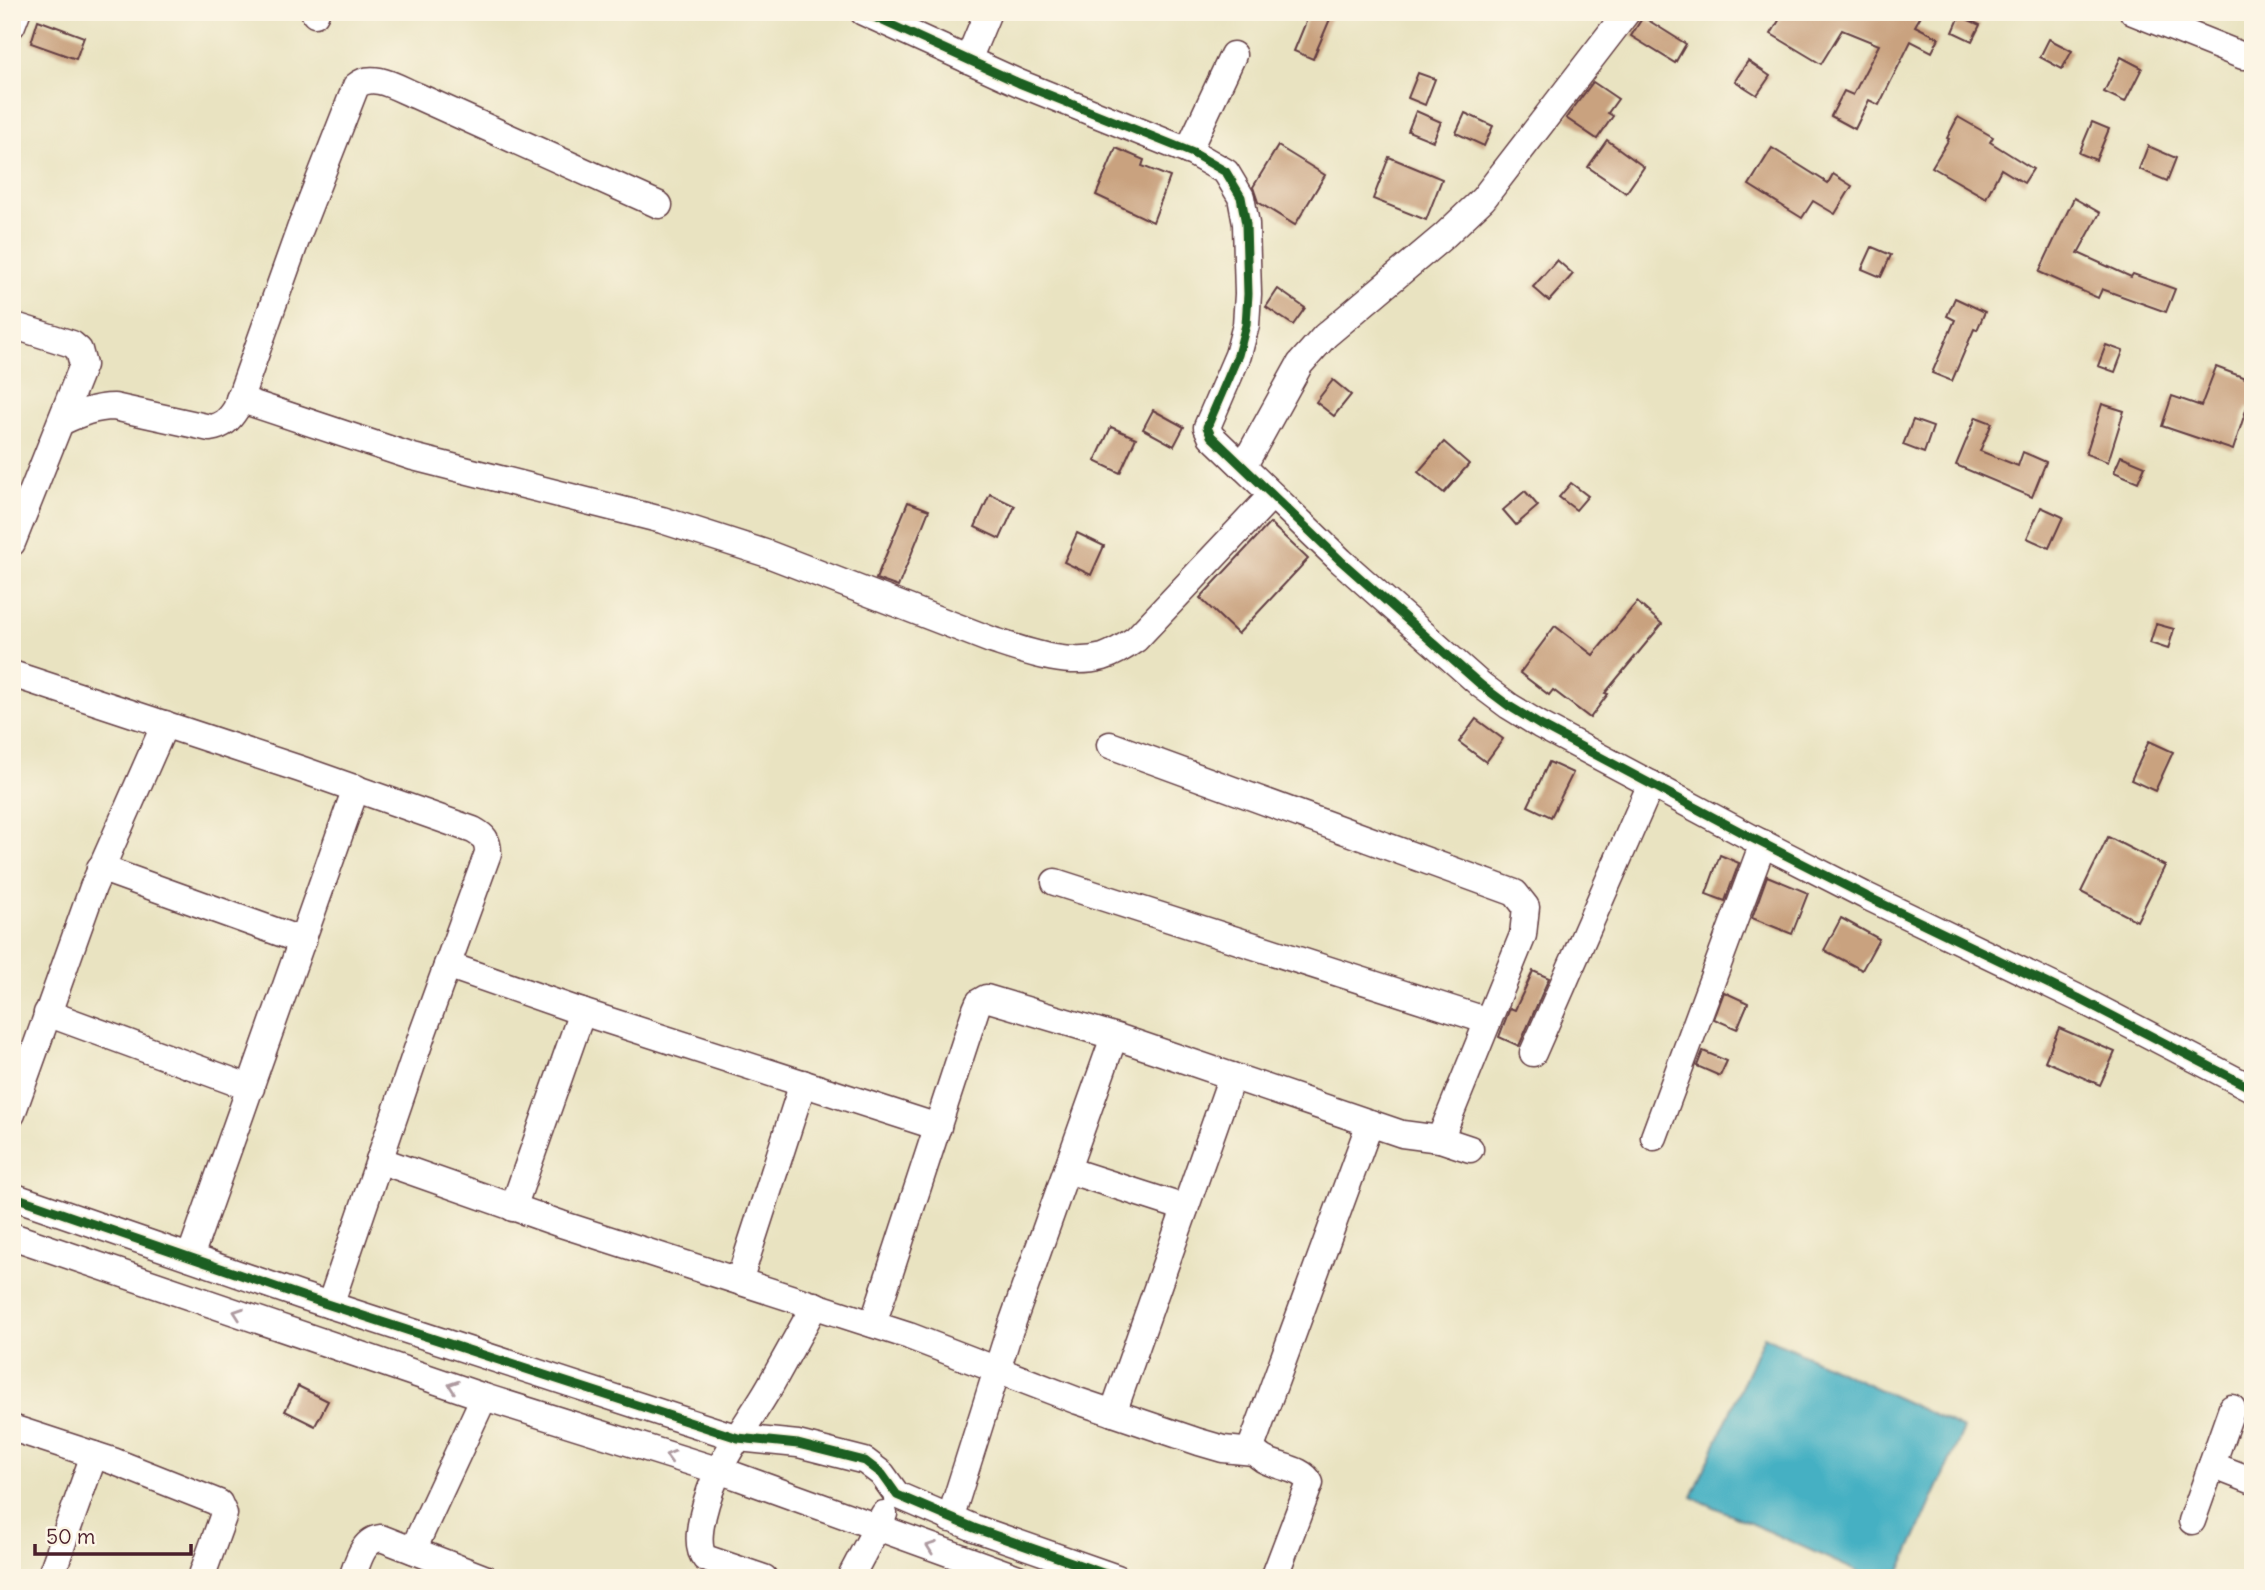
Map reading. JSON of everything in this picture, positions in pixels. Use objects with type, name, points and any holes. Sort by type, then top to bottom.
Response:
[{"type":"street","points":[[12,25],[16,12]]},
{"type":"street","points":[[863,12],[1019,83],[1188,151],[1226,172],[1241,197],[1247,245],[1246,325],[1238,355],[1207,427],[1211,436],[1341,561],[1492,694],[1540,725],[1763,843],[2078,998],[2253,1089]]},
{"type":"street","points":[[968,60],[988,12]]},
{"type":"street","points":[[1243,467],[1300,364],[1325,336],[1483,199],[1627,12]]},
{"type":"street","points":[[2133,12],[2243,56],[2253,56]]},
{"type":"street","points":[[1188,151],[1233,55]]},
{"type":"street","points":[[61,422],[88,410],[114,407],[210,428],[220,426],[229,419],[239,399],[300,229],[356,86],[361,82],[378,80],[417,96],[659,205]]},
{"type":"street","points":[[12,325],[72,344],[79,350],[83,365],[61,422],[21,491],[12,543]]},
{"type":"street","points":[[239,399],[414,457],[673,524],[768,554],[991,640],[1055,657],[1103,657],[1136,639],[1272,495]]},
{"type":"street","points":[[12,674],[356,788],[473,830],[483,835],[488,844],[488,853],[330,1305]]},
{"type":"street","points":[[12,1115],[100,868],[165,724]]},
{"type":"street","points":[[1110,745],[1515,893],[1526,907],[1523,935],[1440,1139]]},
{"type":"street","points":[[1532,1053],[1651,784]]},
{"type":"street","points":[[190,1257],[356,788]]},
{"type":"street","points":[[1654,1136],[1763,843]]},
{"type":"street","points":[[100,868],[303,941]]},
{"type":"street","points":[[1055,882],[1488,1021]]},
{"type":"street","points":[[447,965],[582,1012],[938,1127]]},
{"type":"street","points":[[873,1324],[976,1009],[979,1002],[986,998],[1114,1037],[1402,1134],[1440,1139],[1470,1149]]},
{"type":"street","points":[[513,1208],[582,1012]]},
{"type":"street","points":[[47,1013],[251,1088]]},
{"type":"street","points":[[950,1519],[998,1369],[1114,1037]]},
{"type":"street","points":[[1113,1413],[1232,1076]]},
{"type":"street","points":[[739,1281],[803,1083]]},
{"type":"street","points":[[1254,1452],[1254,1437],[1370,1123]]},
{"type":"street","points":[[379,1160],[513,1208],[873,1324],[1199,1442],[1254,1452],[1261,1458],[1305,1476],[1310,1483],[1274,1578]]},
{"type":"street","points":[[1068,1170],[1185,1208]]},
{"type":"street","points":[[12,1196],[302,1296],[738,1438],[798,1444],[858,1458],[875,1467],[897,1495],[950,1519],[1117,1578]]},
{"type":"street","points":[[12,1236],[484,1397],[719,1470],[1018,1578]]},
{"type":"street","points":[[287,1330],[302,1296]]},
{"type":"street","points":[[764,1578],[705,1558],[700,1553],[700,1533],[705,1508],[719,1470],[815,1306]]},
{"type":"street","points":[[413,1550],[484,1397]]},
{"type":"street","points":[[2192,1521],[2232,1408]]},
{"type":"street","points":[[12,1428],[94,1455],[219,1503],[224,1514],[201,1578]]},
{"type":"street","points":[[50,1578],[94,1455]]},
{"type":"street","points":[[2212,1465],[2253,1481]]},
{"type":"street","points":[[850,1578],[876,1527],[897,1495]]},
{"type":"street","points":[[352,1578],[364,1548],[374,1539],[389,1540],[484,1578]]},
{"type":"water","points":[[1764,1336],[1964,1429],[1897,1578],[1872,1578],[1692,1497]]},
{"type":"building","points":[[1310,12],[1333,12],[1313,59],[1294,51]]},
{"type":"building","points":[[1784,12],[1923,12],[1915,26],[1939,38],[1932,52],[1911,41],[1879,105],[1869,100],[1855,129],[1831,116],[1844,91],[1853,95],[1879,45],[1842,30],[1821,64],[1771,34]]},
{"type":"building","points":[[1960,16],[1980,25],[1972,41],[1953,32]]},
{"type":"building","points":[[1643,17],[1686,44],[1675,63],[1631,36]]},
{"type":"building","points":[[38,20],[84,37],[76,59],[31,43]]},
{"type":"building","points":[[2049,39],[2072,51],[2062,69],[2040,57]]},
{"type":"building","points":[[2121,57],[2142,68],[2125,102],[2104,92]]},
{"type":"building","points":[[1748,61],[1770,76],[1757,95],[1735,81]]},
{"type":"building","points":[[1418,73],[1435,79],[1425,105],[1408,98]]},
{"type":"building","points":[[1593,82],[1618,99],[1608,113],[1613,116],[1597,139],[1566,118]]},
{"type":"building","points":[[1416,111],[1441,122],[1433,141],[1408,131]]},
{"type":"building","points":[[1465,113],[1493,126],[1484,146],[1456,133]]},
{"type":"building","points":[[1958,117],[1993,137],[1990,142],[2033,169],[2024,183],[2001,169],[1986,198],[1932,167],[1949,139],[1947,138]]},
{"type":"building","points":[[2092,122],[2109,129],[2096,160],[2079,153]]},
{"type":"building","points":[[1607,140],[1644,167],[1626,193],[1588,167]]},
{"type":"building","points":[[1278,146],[1325,175],[1295,225],[1258,202],[1253,187]]},
{"type":"building","points":[[2148,146],[2176,158],[2167,181],[2139,169]]},
{"type":"building","points":[[1116,148],[1144,160],[1142,166],[1170,177],[1153,222],[1096,195]]},
{"type":"building","points":[[1772,148],[1828,183],[1833,174],[1852,186],[1835,214],[1813,201],[1802,218],[1749,185]]},
{"type":"building","points":[[1389,157],[1442,179],[1426,220],[1373,199]]},
{"type":"building","points":[[2074,198],[2100,213],[2078,253],[2131,277],[2133,274],[2175,289],[2166,312],[2102,289],[2098,298],[2039,272]]},
{"type":"building","points":[[1872,247],[1891,255],[1881,277],[1862,269]]},
{"type":"building","points":[[1557,260],[1573,274],[1549,301],[1533,287]]},
{"type":"building","points":[[1278,289],[1305,308],[1293,325],[1266,307]]},
{"type":"building","points":[[1955,298],[1985,312],[1977,330],[1974,329],[1952,381],[1932,373],[1955,320],[1947,316]]},
{"type":"building","points":[[2106,345],[2123,351],[2115,372],[2098,366]]},
{"type":"building","points":[[2216,367],[2253,381],[2253,409],[2247,407],[2233,450],[2162,426],[2172,396],[2201,406]]},
{"type":"building","points":[[1333,380],[1351,395],[1334,416],[1316,402]]},
{"type":"building","points":[[2102,404],[2124,411],[2108,462],[2086,454]]},
{"type":"building","points":[[1153,410],[1184,427],[1174,446],[1143,429]]},
{"type":"building","points":[[1976,417],[1992,423],[1980,451],[2018,466],[2023,452],[2046,462],[2032,497],[1956,465]]},
{"type":"building","points":[[1913,420],[1933,427],[1924,453],[1903,445]]},
{"type":"building","points":[[1111,427],[1136,438],[1120,473],[1095,461]]},
{"type":"building","points":[[1444,442],[1469,464],[1444,493],[1418,472]]},
{"type":"building","points":[[2121,456],[2145,466],[2138,482],[2114,472]]},
{"type":"building","points":[[1571,483],[1588,496],[1576,510],[1559,497]]},
{"type":"building","points":[[1525,491],[1538,506],[1516,525],[1503,510]]},
{"type":"building","points":[[990,494],[1015,506],[1000,539],[975,527]]},
{"type":"building","points":[[908,502],[929,510],[898,587],[876,579]]},
{"type":"building","points":[[2041,507],[2063,517],[2049,548],[2027,538]]},
{"type":"building","points":[[1270,523],[1308,559],[1238,634],[1200,598]]},
{"type":"building","points":[[1077,533],[1104,546],[1091,575],[1064,562]]},
{"type":"building","points":[[1637,602],[1662,624],[1605,693],[1608,694],[1590,718],[1553,690],[1549,695],[1520,673],[1555,626],[1593,655]]},
{"type":"building","points":[[2156,624],[2174,629],[2168,649],[2150,643]]},
{"type":"building","points":[[1476,719],[1503,739],[1486,762],[1459,742]]},
{"type":"building","points":[[2149,741],[2173,752],[2155,791],[2131,780]]},
{"type":"building","points":[[1549,762],[1573,773],[1551,817],[1528,806]]},
{"type":"building","points":[[2108,837],[2165,866],[2137,921],[2081,892]]},
{"type":"building","points":[[1720,855],[1739,863],[1725,901],[1706,894]]},
{"type":"building","points":[[1767,876],[1808,893],[1792,934],[1752,918]]},
{"type":"building","points":[[1841,918],[1879,939],[1862,970],[1824,950]]},
{"type":"building","points":[[1533,971],[1549,978],[1519,1046],[1499,1037],[1510,1008],[1515,1010]]},
{"type":"building","points":[[1724,992],[1748,1003],[1737,1029],[1714,1019]]},
{"type":"building","points":[[2059,1028],[2115,1052],[2100,1085],[2045,1061]]},
{"type":"building","points":[[1703,1051],[1727,1061],[1720,1076],[1697,1066]]},
{"type":"building","points":[[298,1386],[328,1401],[315,1426],[285,1411]]},
{"type":"cycle path","points":[[863,12],[1019,83],[1193,153],[1226,172],[1241,197],[1246,224],[1248,294],[1246,325],[1238,355],[1207,427],[1211,436],[1341,561],[1481,685],[1540,725],[1752,838],[2078,998],[2253,1089]]},
{"type":"cycle path","points":[[12,1196],[302,1296],[738,1438],[798,1444],[865,1461],[882,1474],[897,1495],[974,1528],[1117,1578]]}]
